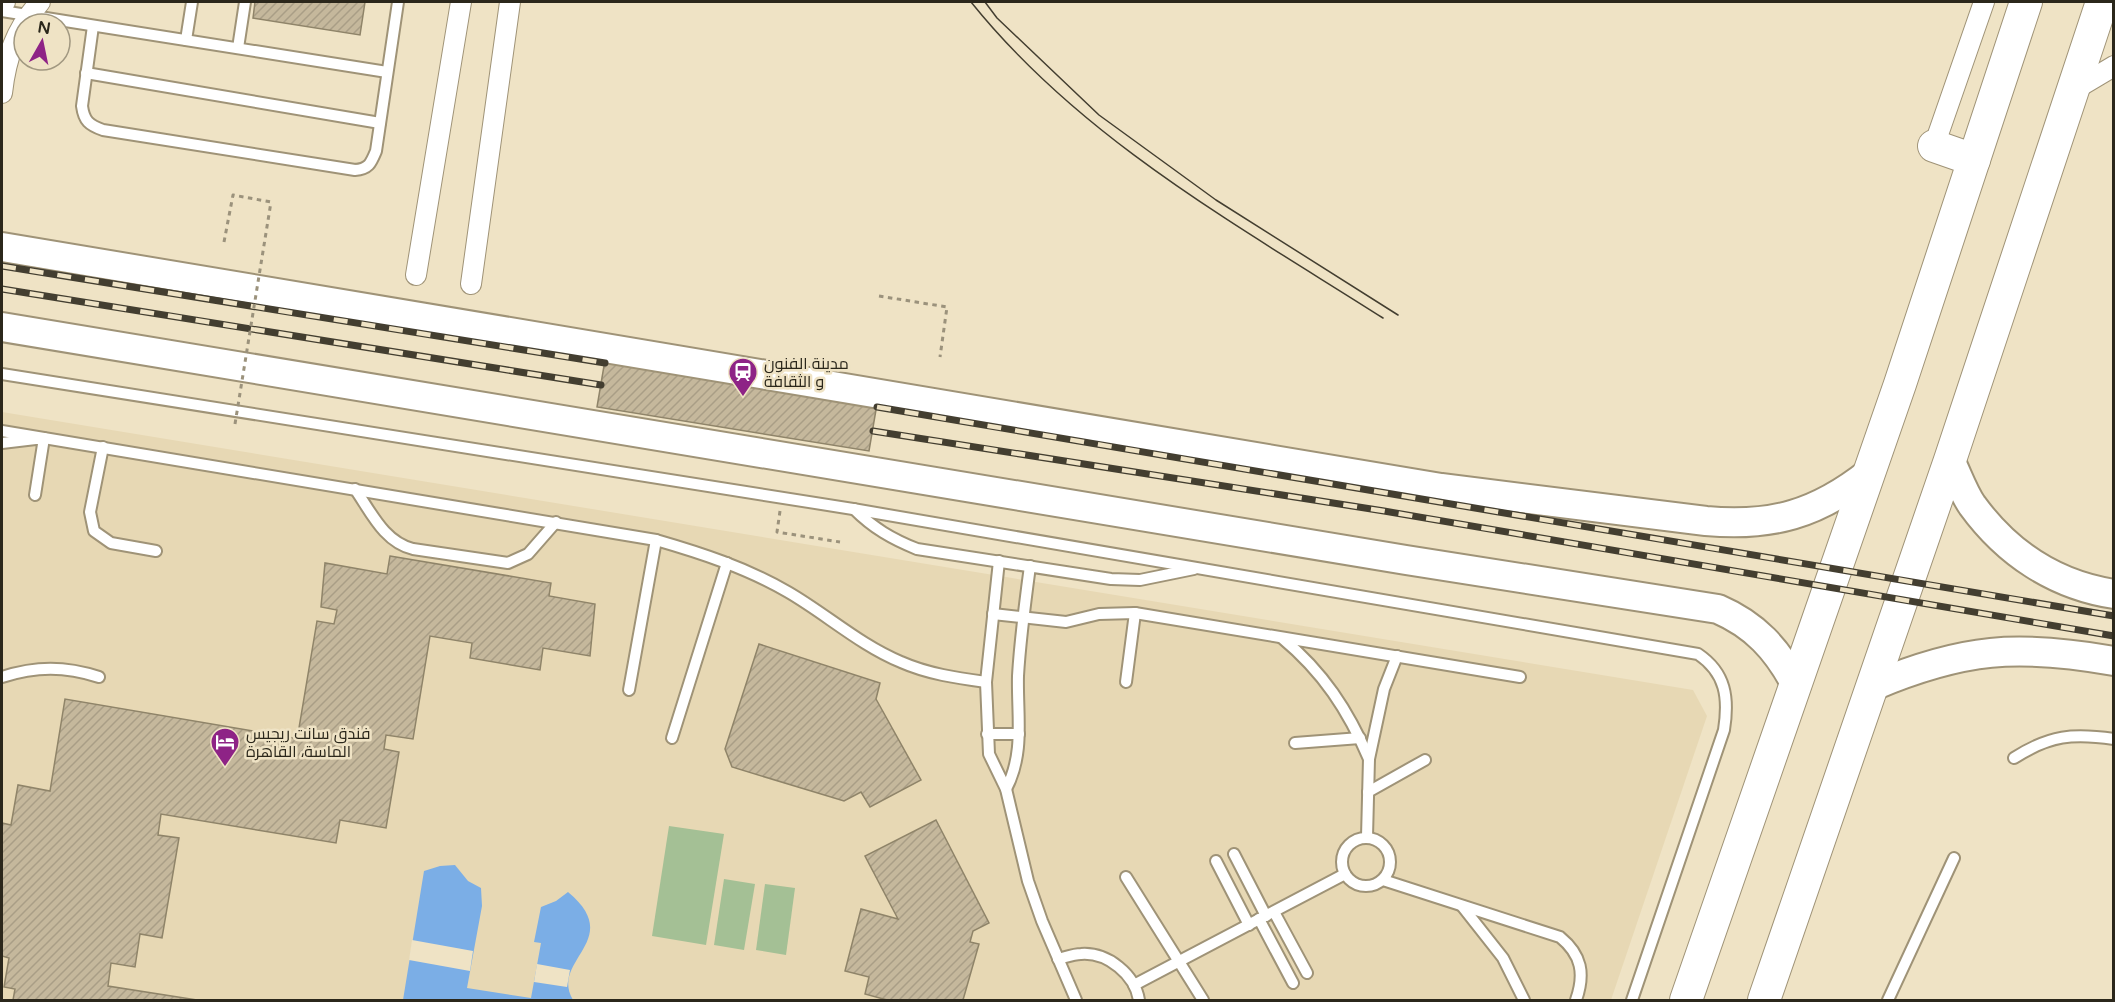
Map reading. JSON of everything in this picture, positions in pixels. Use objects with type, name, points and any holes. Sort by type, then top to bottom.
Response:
[{"type":"main road","points":[[1686,1000],[1869,473],[2026,2]]},
{"type":"main road","points":[[1764,1000],[1950,460],[2102,2]]},
{"type":"main road","points":[[1934,146],[1974,160]]},
{"type":"street","points":[[2,9],[5,2]]},
{"type":"street","points":[[416,275],[461,2]]},
{"type":"street","points":[[471,284],[510,2]]},
{"type":"street","points":[[1934,146],[1984,2]]},
{"type":"street","points":[[2,93],[10,48],[34,8]]},
{"type":"street","points":[[2072,91],[2114,66]]},
{"type":"street","points":[[2,248],[1441,488],[1735,524],[1765,522],[1793,516],[1821,506],[1846,491],[1869,473]]},
{"type":"street","points":[[2,327],[1406,560],[1718,609],[1739,618],[1766,640],[1774,648],[1796,685]]},
{"type":"street","points":[[1950,460],[1971,504],[2003,542],[2042,571],[2088,590],[2114,594]]},
{"type":"street","points":[[1873,686],[1919,666],[1968,654],[2019,650],[2069,653],[2114,661]]},
{"type":"lane","points":[[186,40],[192,2]]},
{"type":"lane","points":[[238,48],[245,2]]},
{"type":"lane","points":[[93,26],[82,106],[84,117],[90,125],[103,130],[355,171],[365,169],[371,163],[380,123],[398,2]]},
{"type":"lane","points":[[2,9],[34,8],[93,26],[387,72]]},
{"type":"lane","points":[[86,73],[380,123]]},
{"type":"lane","points":[[2,374],[853,509],[1698,654],[1712,663],[1726,690],[1728,708],[1724,730],[1632,1000]]},
{"type":"lane","points":[[2,431],[656,540],[727,563],[787,591],[867,645],[901,662],[938,675],[986,682]]},
{"type":"lane","points":[[2,443],[44,438]]},
{"type":"lane","points":[[35,495],[44,438]]},
{"type":"lane","points":[[103,447],[90,512],[94,531],[111,543],[156,551]]},
{"type":"lane","points":[[355,489],[387,535],[398,544],[412,549],[508,563],[528,554],[556,522]]},
{"type":"lane","points":[[853,509],[872,527],[893,540],[917,549],[1111,579],[1140,580],[1197,568]]},
{"type":"lane","points":[[629,690],[656,540]]},
{"type":"lane","points":[[999,561],[986,682],[987,734],[990,754],[1006,789],[1028,881],[1076,1000]]},
{"type":"lane","points":[[672,738],[727,563]]},
{"type":"lane","points":[[1006,789],[1017,762],[1018,675],[1030,566]]},
{"type":"lane","points":[[993,614],[1066,622],[1100,614],[1135,613],[1520,677]]},
{"type":"lane","points":[[1126,682],[1135,613]]},
{"type":"lane","points":[[1282,637],[1324,678],[1342,703],[1369,759]]},
{"type":"lane","points":[[1367,837],[1369,759],[1384,688],[1397,656]]},
{"type":"lane","points":[[2,676],[44,667],[63,668],[99,678]]},
{"type":"lane","points":[[987,734],[1019,734]]},
{"type":"lane","points":[[2014,758],[2035,745],[2058,737],[2082,735],[2114,739]]},
{"type":"lane","points":[[1295,743],[1360,738]]},
{"type":"lane","points":[[1368,792],[1425,760]]},
{"type":"lane","points":[[1383,880],[1390,865],[1390,857],[1382,844],[1367,837],[1352,842],[1346,847],[1341,862],[1345,874],[1360,886],[1368,886],[1383,880],[1560,937],[1571,946],[1582,971],[1581,985],[1576,1000]]},
{"type":"lane","points":[[1234,854],[1293,983]]},
{"type":"lane","points":[[1888,1000],[1954,858]]},
{"type":"lane","points":[[1216,861],[1307,973]]},
{"type":"lane","points":[[1134,985],[1345,874]]},
{"type":"lane","points":[[1126,877],[1203,1000]]},
{"type":"lane","points":[[1460,904],[1503,958],[1524,1000]]},
{"type":"lane","points":[[1058,959],[1081,953],[1097,955],[1125,972],[1134,985],[1139,1000]]},
{"type":"path","points":[[224,242],[233,195],[271,202],[235,424]]},
{"type":"path","points":[[879,296],[947,307],[940,357]]},
{"type":"path","points":[[782,498],[777,532],[840,542]]},
{"type":"shaded area","points":[[2,412],[1693,690],[1707,716],[1611,1000],[2,1000]]},
{"type":"green space","points":[[669,826],[724,834],[706,945],[652,936]]},
{"type":"green space","points":[[724,879],[755,884],[744,950],[714,945]]},
{"type":"green space","points":[[765,884],[795,888],[786,955],[756,950]]},
{"type":"water","points":[[455,865],[468,881],[481,888],[482,906],[467,988],[531,998],[541,943],[534,942],[541,907],[556,901],[568,892],[584,909],[590,924],[589,937],[570,973],[568,986],[573,1000],[403,1000],[424,871],[440,866]]},
{"type":"pier","points":[[412,940],[473,951],[470,971],[409,960]]},
{"type":"pier","points":[[537,964],[570,970],[567,987],[534,982]]},
{"type":"building","points":[[255,2],[365,2],[360,35],[253,18]]},
{"type":"building","points":[[606,354],[878,398],[869,451],[597,407]]},
{"type":"building","name":"فندق سانت ريجيس الماسة، القاهرة","points":[[390,556],[551,583],[549,596],[595,604],[590,656],[543,648],[540,670],[470,658],[472,643],[430,636],[413,739],[386,735],[384,749],[399,752],[386,828],[340,820],[336,843],[161,814],[158,835],[179,838],[162,938],[140,934],[135,967],[111,963],[108,986],[197,1000],[13,1000],[15,989],[4,987],[9,958],[2,956],[2,823],[11,825],[18,785],[50,791],[65,699],[311,741],[313,731],[299,728],[317,621],[334,624],[337,610],[321,607],[325,563],[387,574]]},
{"type":"building","points":[[759,644],[880,683],[876,699],[921,780],[870,807],[861,792],[844,801],[732,767],[725,749]]},
{"type":"building","points":[[936,820],[989,923],[973,931],[970,942],[979,944],[963,1000],[887,1000],[865,994],[869,977],[845,971],[861,909],[898,919],[865,856]]},
{"type":"tram line","points":[[971,2],[1014,51],[1061,96],[1111,138],[1217,213],[1383,318]]},
{"type":"tram line","points":[[985,2],[997,18],[1099,115],[1216,200],[1398,315]]},
{"type":"railway","points":[[2,266],[605,363]]},
{"type":"railway","points":[[2,289],[601,385]]},
{"type":"railway","points":[[877,407],[2114,616]]},
{"type":"railway","points":[[873,431],[1384,511],[2114,636]]},
{"type":"place","name":"مدينة الفنون و الثقافة","points":[[743,398]]},
{"type":"place","name":"فندق سانت ريجيس الماسة، القاهرة","points":[[225,768]]}]
